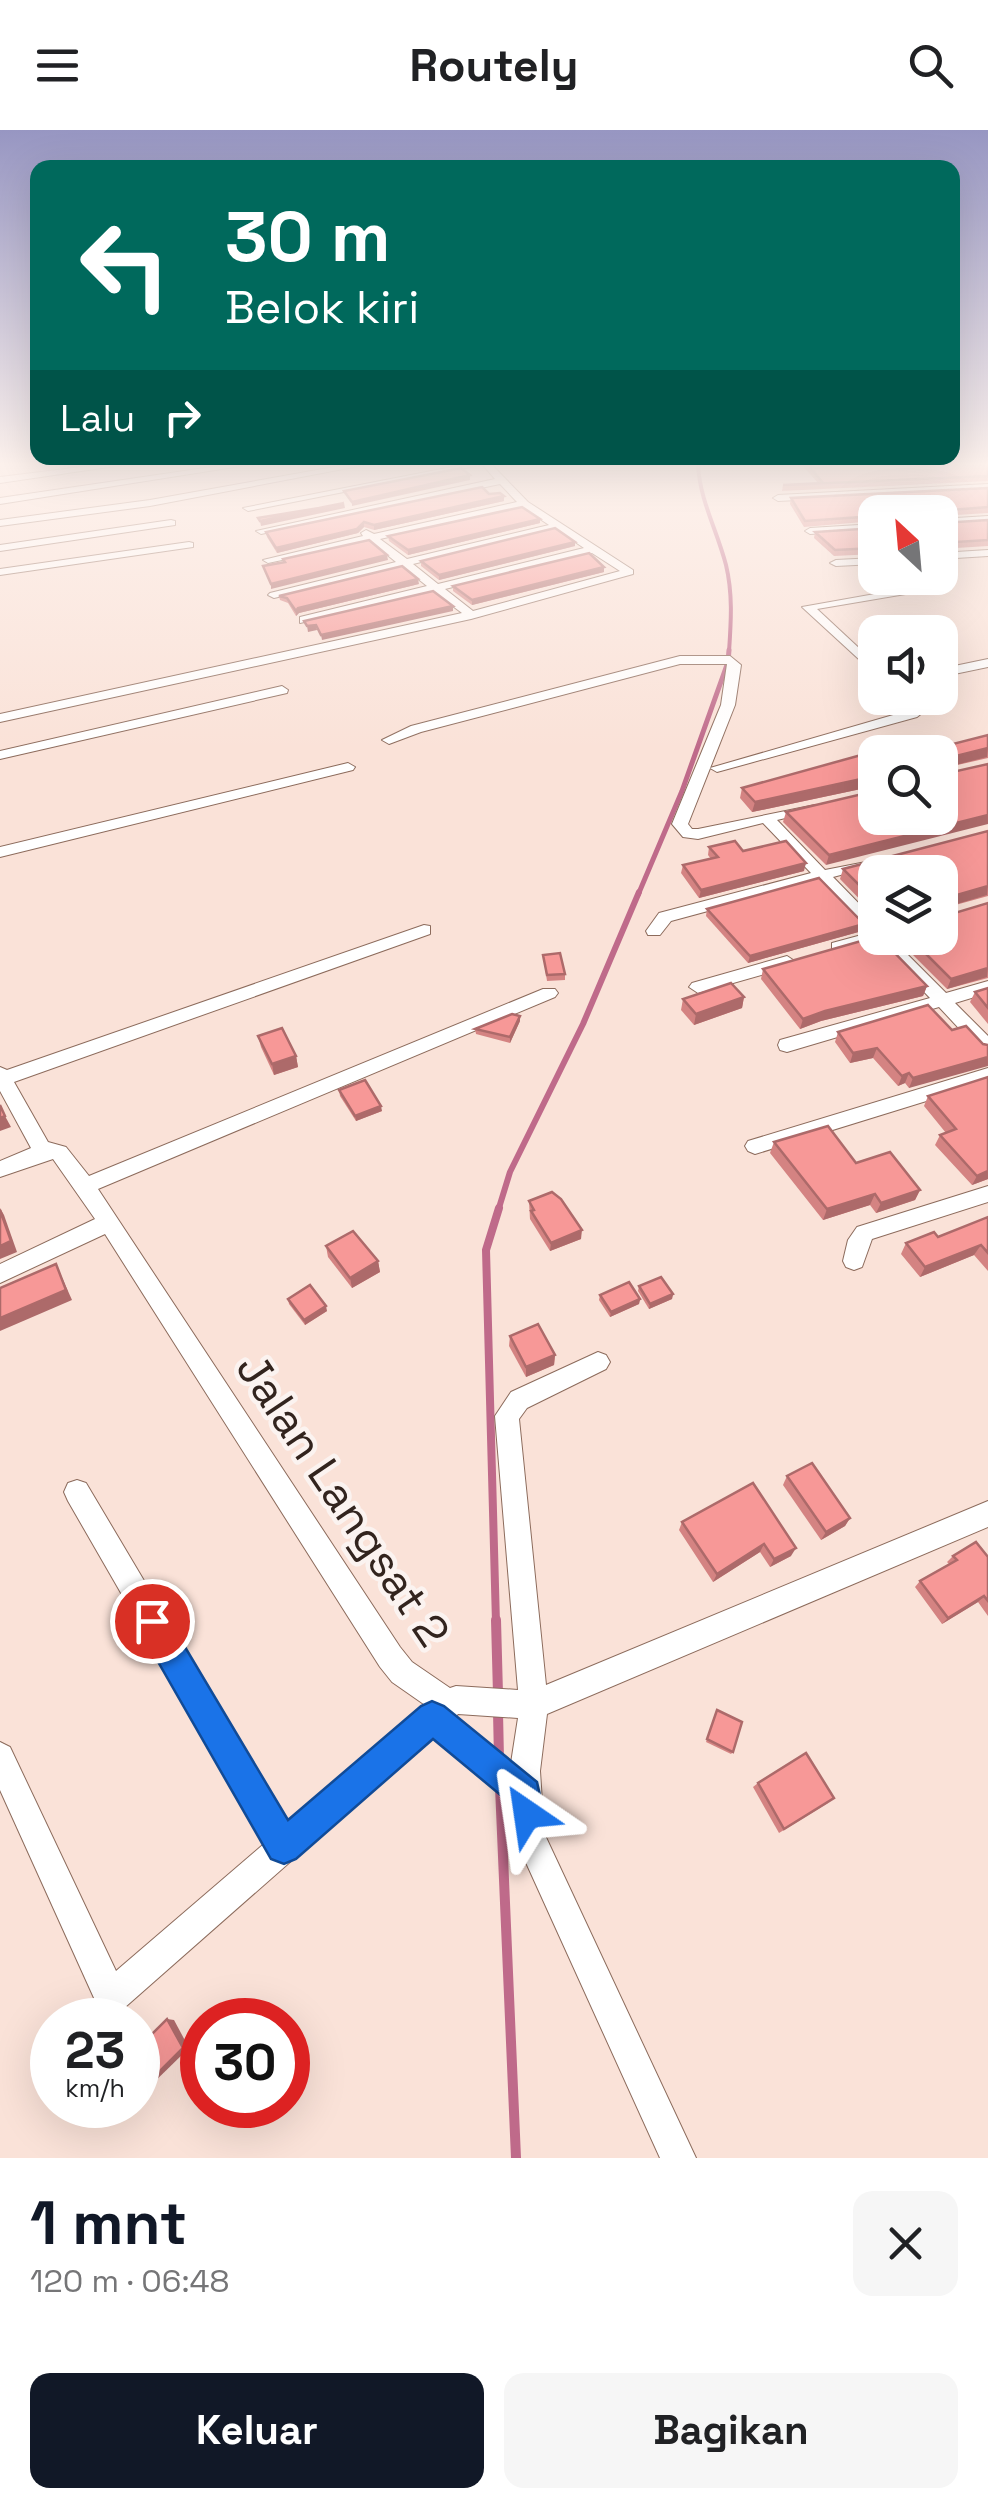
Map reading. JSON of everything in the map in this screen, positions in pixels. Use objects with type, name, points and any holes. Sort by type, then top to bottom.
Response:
[{"type":"street","points":[[0,572],[81,560]]},
{"type":"street","points":[[399,560],[471,615]]},
{"type":"street","points":[[274,595],[422,560]]},
{"type":"street","points":[[304,620],[553,560]]},
{"type":"street","points":[[0,718],[471,615],[630,572],[609,560]]},
{"type":"street","points":[[836,563],[858,561]]},
{"type":"street","points":[[858,654],[808,607],[886,595]]},
{"type":"street","points":[[389,740],[416,729],[680,660],[722,659],[735,665],[728,704],[679,822],[686,833],[693,835],[820,805]]},
{"type":"street","points":[[958,669],[988,663]]},
{"type":"street","points":[[0,755],[282,690]]},
{"type":"street","points":[[718,768],[908,715]]},
{"type":"street","points":[[0,852],[348,767]]},
{"type":"street","points":[[766,818],[858,915]]},
{"type":"street","points":[[654,930],[666,917],[858,866]]},
{"type":"street","points":[[0,1169],[43,1152],[1,1076],[424,930]]},
{"type":"street","points":[[698,987],[858,941]]},
{"type":"street","points":[[897,955],[988,1047]]},
{"type":"street","points":[[787,1045],[988,986]]},
{"type":"street","points":[[85,1186],[549,994]]},
{"type":"street","points":[[756,1146],[988,1075]]},
{"type":"street","name":"Jalan Langsat 2","points":[[43,1152],[59,1152],[85,1186],[390,1657],[402,1672],[446,1707],[522,1706],[988,1514]]},
{"type":"street","points":[[854,1261],[859,1240],[865,1233],[988,1194]]},
{"type":"street","points":[[0,1274],[107,1223]]},
{"type":"street","points":[[517,1787],[524,1771],[507,1416],[519,1400],[598,1362]]},
{"type":"street","points":[[77,1492],[284,1846]]},
{"type":"street","points":[[0,1757],[111,1997],[446,1707],[463,1741],[517,1787],[528,1834],[678,2158]]},
{"type":"building","points":[[368,560],[271,584],[263,566]]},
{"type":"building","points":[[427,560],[502,560],[439,575],[421,561]]},
{"type":"building","points":[[562,560],[596,560],[604,567],[472,600],[453,586]]},
{"type":"building","points":[[402,566],[418,579],[296,611],[287,598],[279,596]]},
{"type":"building","points":[[433,591],[453,606],[321,635],[316,625],[307,626],[304,621]]},
{"type":"building","points":[[988,735],[988,748],[958,756],[958,743]]},
{"type":"building","points":[[858,756],[858,780],[755,802],[742,788]]},
{"type":"building","points":[[988,764],[988,815],[958,823],[958,771]]},
{"type":"building","points":[[858,795],[858,835],[908,835],[829,855],[786,812]]},
{"type":"building","points":[[988,831],[988,886],[958,895],[958,855],[896,855]]},
{"type":"building","points":[[735,841],[743,851],[786,841],[806,863],[701,890],[683,865],[718,857],[709,847]]},
{"type":"building","points":[[858,865],[858,884],[843,869]]},
{"type":"building","points":[[819,878],[858,918],[858,926],[750,956],[707,909]]},
{"type":"building","points":[[988,903],[988,968],[951,979],[927,955],[958,955],[958,912]]},
{"type":"building","points":[[858,942],[858,955],[897,955],[927,986],[803,1019],[763,969]]},
{"type":"building","points":[[560,953],[565,974],[547,975],[543,955]]},
{"type":"building","points":[[731,983],[744,997],[696,1014],[683,999]]},
{"type":"building","points":[[988,988],[988,1008],[975,992]]},
{"type":"building","points":[[928,1005],[952,1030],[966,1026],[988,1045],[988,1057],[913,1078],[909,1073],[902,1076],[877,1048],[853,1053],[838,1032]]},
{"type":"building","points":[[512,1014],[520,1016],[510,1037],[475,1029]]},
{"type":"building","points":[[282,1028],[296,1056],[272,1064],[258,1036]]},
{"type":"building","points":[[988,1077],[988,1171],[977,1176],[940,1135],[956,1129],[928,1096]]},
{"type":"building","points":[[365,1080],[381,1106],[355,1116],[339,1090]]},
{"type":"building","points":[[828,1126],[856,1163],[890,1152],[920,1190],[881,1203],[875,1194],[827,1209],[774,1142]]},
{"type":"building","points":[[552,1192],[582,1230],[551,1243],[529,1201]]},
{"type":"building","points":[[0,1210],[11,1241],[0,1246]]},
{"type":"building","points":[[988,1217],[988,1253],[981,1245],[925,1267],[906,1243],[934,1232],[938,1237]]},
{"type":"building","points":[[353,1231],[378,1261],[350,1278],[326,1246]]},
{"type":"building","points":[[56,1264],[66,1290],[0,1318],[0,1288]]},
{"type":"building","points":[[661,1277],[673,1294],[650,1304],[639,1286]]},
{"type":"building","points":[[629,1282],[640,1299],[611,1312],[600,1295]]},
{"type":"building","points":[[310,1285],[326,1306],[304,1320],[288,1299]]},
{"type":"building","points":[[538,1324],[555,1355],[526,1367],[510,1336]]},
{"type":"building","points":[[812,1463],[850,1518],[826,1532],[787,1476]]},
{"type":"building","points":[[753,1483],[796,1548],[774,1559],[764,1544],[717,1574],[682,1522]]},
{"type":"building","points":[[976,1542],[988,1557],[988,1601],[984,1596],[948,1618],[920,1581],[957,1560],[953,1556]]},
{"type":"building","points":[[717,1710],[742,1722],[733,1752],[707,1739]]},
{"type":"building","points":[[806,1753],[834,1798],[784,1829],[758,1783]]},
{"type":"building","points":[[167,2019],[180,2043],[180,2051],[160,2071],[160,2026]]},
{"type":"waterway","points":[[724,560],[731,608],[729,652]]},
{"type":"waterway","points":[[638,895],[682,791],[729,650]]},
{"type":"waterway","points":[[498,1211],[510,1172],[583,1024],[639,892]]},
{"type":"waterway","points":[[496,1623],[486,1250],[499,1208]]},
{"type":"waterway","points":[[496,1620],[498,1694]]},
{"type":"waterway","points":[[498,1712],[499,1759]]},
{"type":"waterway","points":[[500,1787],[516,2158]]},
{"type":"route","points":[[152,1621],[284,1846],[432,1718],[525,1794],[527,1814]]}]
